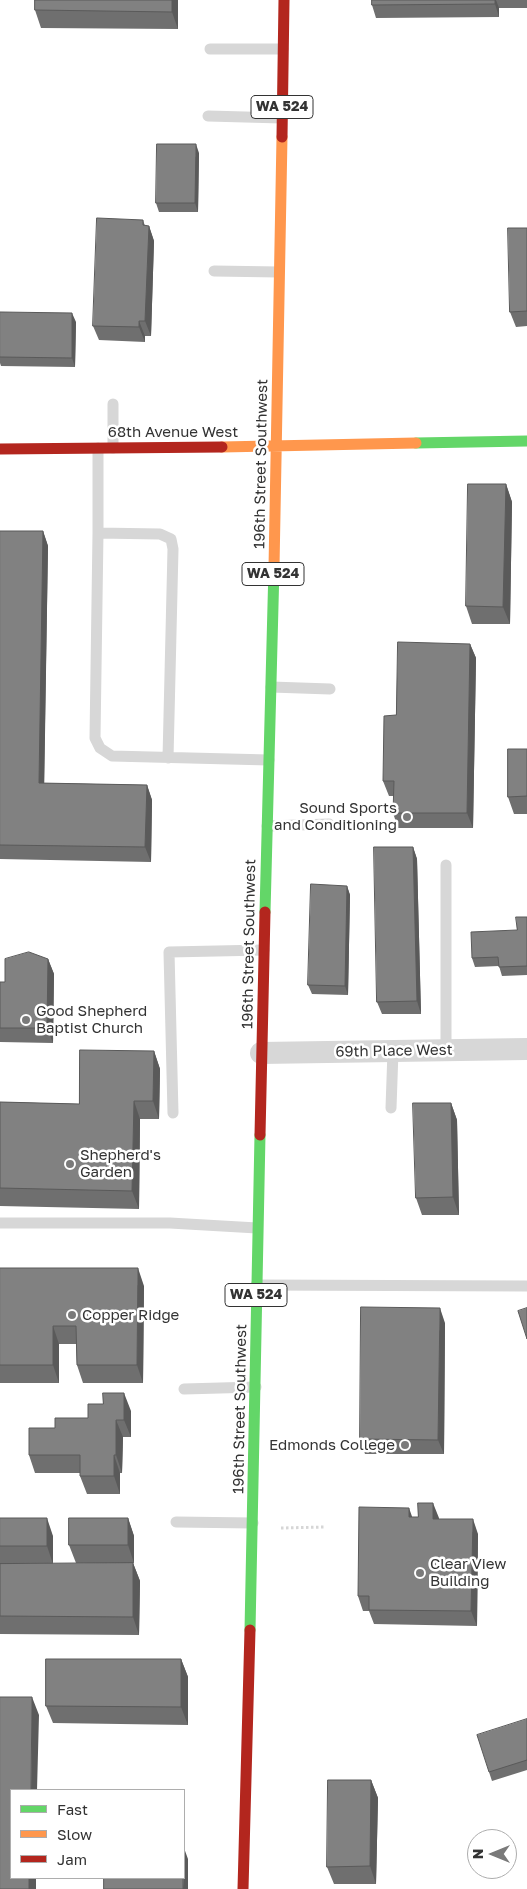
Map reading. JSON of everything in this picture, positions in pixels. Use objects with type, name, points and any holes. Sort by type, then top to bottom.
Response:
[{"type":"main road","name":"196th Street Southwest","points":[[242,1889],[253,1523],[257,1228],[277,446],[284,0]]},
{"type":"main road","name":"68th Avenue West","points":[[0,449],[527,441]]},
{"type":"street","name":"69th Place West","points":[[261,1053],[527,1049]]},
{"type":"lane","points":[[210,49],[283,49]]},
{"type":"lane","points":[[208,116],[282,118]]},
{"type":"lane","points":[[214,271],[280,272]]},
{"type":"lane","points":[[113,404],[113,448]]},
{"type":"lane","points":[[98,448],[95,738],[100,748],[112,756],[269,760]]},
{"type":"lane","points":[[98,533],[160,534],[171,539],[173,549],[168,758]]},
{"type":"lane","points":[[270,687],[330,689]]},
{"type":"lane","points":[[267,826],[329,824]]},
{"type":"lane","points":[[446,865],[446,1050]]},
{"type":"lane","points":[[173,1113],[169,952],[264,950]]},
{"type":"lane","points":[[391,1108],[393,1051]]},
{"type":"lane","points":[[0,1223],[170,1223],[257,1228]]},
{"type":"lane","points":[[256,1285],[527,1286]]},
{"type":"lane","points":[[184,1389],[256,1387]]},
{"type":"lane","points":[[176,1522],[253,1523]]},
{"type":"path","points":[[275,1528],[325,1527]]},
{"type":"building","points":[[35,0],[172,0],[172,12],[35,10]]},
{"type":"building","points":[[372,0],[495,0],[495,4],[372,5]]},
{"type":"building","points":[[157,144],[196,144],[195,203],[156,203]]},
{"type":"building","points":[[97,218],[143,220],[143,225],[149,226],[145,321],[139,321],[139,327],[93,326]]},
{"type":"building","points":[[508,228],[527,228],[527,311],[510,312]]},
{"type":"building","points":[[0,312],[72,313],[72,358],[0,357]]},
{"type":"building","points":[[468,484],[506,484],[503,607],[466,606]]},
{"type":"building","points":[[0,531],[43,531],[39,783],[147,785],[145,847],[0,845]]},
{"type":"building","points":[[398,642],[470,644],[467,813],[393,813],[394,781],[383,781],[384,716],[396,715]]},
{"type":"building","points":[[508,749],[527,749],[527,796],[508,797]]},
{"type":"building","points":[[374,847],[413,847],[417,1001],[377,1002]]},
{"type":"building","points":[[311,884],[347,886],[345,986],[308,985]]},
{"type":"building","points":[[516,917],[527,917],[527,966],[499,967],[498,957],[472,958],[471,932],[517,930]]},
{"type":"building","name":"Good Shepherd Baptist Church","points":[[29,952],[48,959],[47,1028],[0,1028],[0,982],[5,982],[5,959]]},
{"type":"building","name":"Shepherd's Garden","points":[[80,1050],[154,1051],[153,1101],[134,1101],[132,1191],[0,1188],[0,1102],[79,1104]]},
{"type":"building","points":[[413,1103],[451,1103],[453,1197],[416,1198]]},
{"type":"building","name":"Copper Ridge","points":[[0,1268],[138,1268],[137,1365],[77,1365],[76,1326],[53,1326],[53,1365],[0,1365]]},
{"type":"building","points":[[361,1307],[440,1308],[438,1440],[360,1439]]},
{"type":"building","points":[[527,1308],[527,1339],[518,1311]]},
{"type":"building","points":[[103,1393],[124,1393],[124,1420],[116,1420],[114,1476],[80,1476],[80,1455],[29,1455],[29,1428],[55,1428],[55,1418],[88,1418],[88,1404],[103,1404]]},
{"type":"building","name":"Clear View Building","points":[[418,1503],[433,1503],[433,1519],[473,1519],[471,1611],[369,1610],[369,1596],[358,1596],[359,1507],[409,1508],[409,1517],[418,1517]]},
{"type":"building","points":[[0,1518],[47,1518],[47,1546],[0,1546]]},
{"type":"building","points":[[69,1518],[128,1518],[128,1545],[69,1545]]},
{"type":"building","points":[[133,1563],[133,1617],[0,1616],[0,1564]]},
{"type":"building","points":[[46,1659],[181,1659],[181,1707],[46,1706]]},
{"type":"building","points":[[0,1697],[32,1697],[31,1789],[10,1789],[10,1879],[29,1879],[29,1889],[0,1889]]},
{"type":"building","points":[[527,1719],[527,1760],[489,1772],[477,1735]]},
{"type":"building","points":[[328,1780],[371,1780],[370,1866],[327,1867]]},
{"type":"building","points":[[104,1879],[183,1879],[183,1889],[104,1889]]},
{"type":"traffic: fast","points":[[416,443],[527,441]]},
{"type":"traffic: fast","points":[[265,912],[274,567]]},
{"type":"traffic: fast","points":[[250,1630],[260,1135]]},
{"type":"traffic: slow","points":[[274,567],[282,137]]},
{"type":"traffic: slow","points":[[222,447],[416,443]]},
{"type":"traffic: jam","points":[[282,137],[284,0]]},
{"type":"traffic: jam","points":[[0,449],[222,447]]},
{"type":"traffic: jam","points":[[260,1135],[265,912]]},
{"type":"traffic: jam","points":[[243,1889],[250,1630]]},
{"type":"place","name":"Sound Sports and Conditioning","points":[[407,817]]},
{"type":"place","name":"Good Shepherd Baptist Church","points":[[26,1020]]},
{"type":"place","name":"Shepherd's Garden","points":[[70,1164]]},
{"type":"place","name":"Copper Ridge","points":[[72,1315]]},
{"type":"place","name":"Edmonds College","points":[[405,1445]]},
{"type":"place","name":"Clear View Building","points":[[420,1573]]}]
